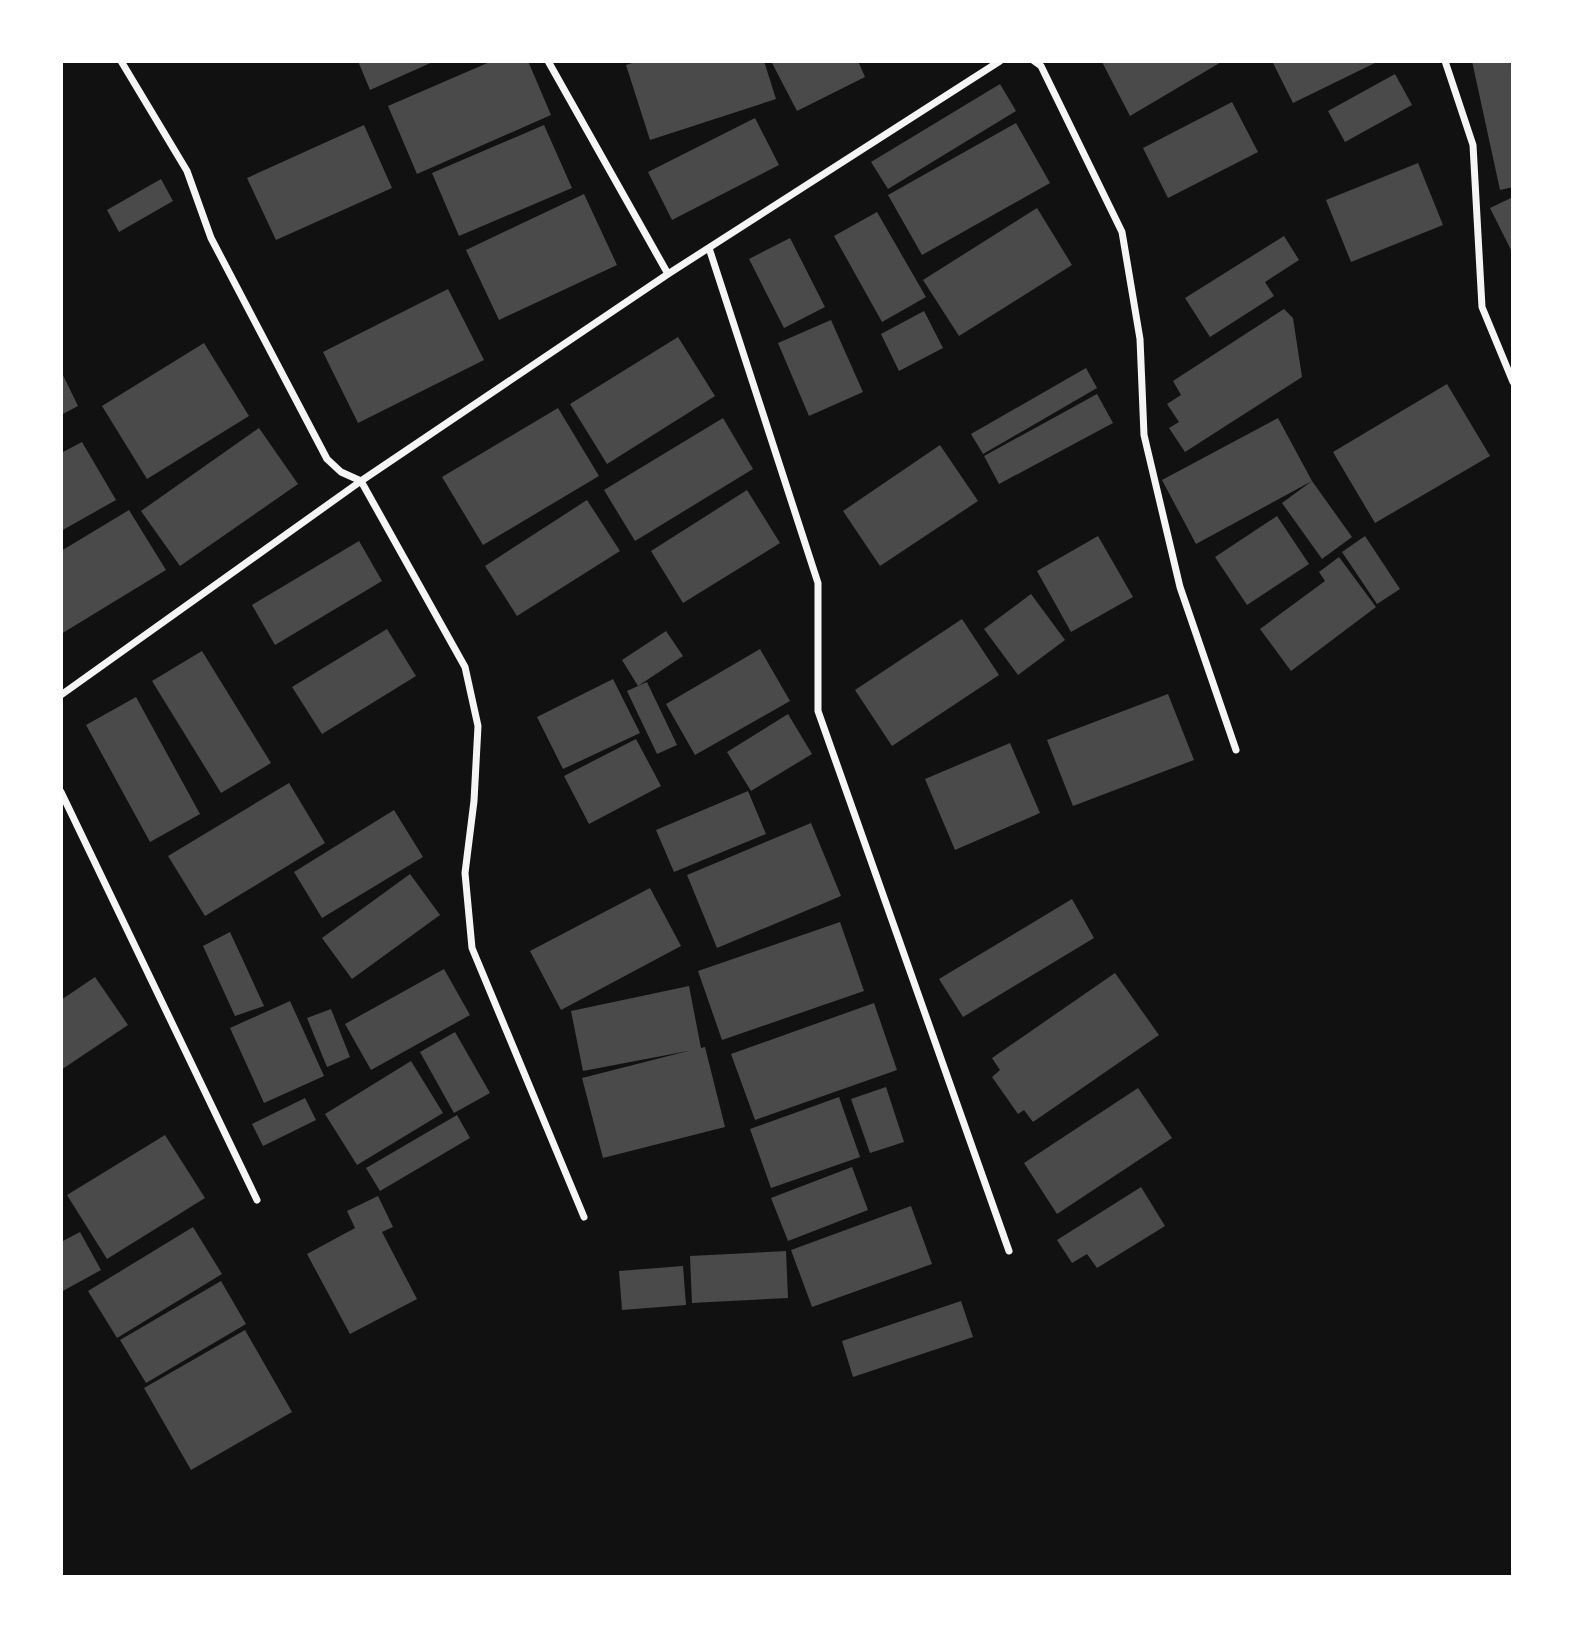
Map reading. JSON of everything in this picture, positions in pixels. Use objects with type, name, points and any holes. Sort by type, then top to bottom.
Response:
[{"type":"street","points":[[121,61],[187,171],[211,238],[327,459],[341,472],[361,481],[465,667],[478,726],[474,802],[465,873],[472,948],[584,1217]]},
{"type":"street","points":[[548,61],[668,274]]},
{"type":"street","points":[[61,695],[361,481],[668,274],[1000,61]]},
{"type":"street","points":[[1034,61],[1041,66],[1122,232],[1140,339],[1143,435],[1180,587],[1236,750]]},
{"type":"street","points":[[1445,61],[1473,145],[1482,307],[1513,382]]},
{"type":"street","points":[[709,248],[818,583],[818,711],[1009,1251]]},
{"type":"street","points":[[61,792],[257,1200]]},
{"type":"building","points":[[358,61],[435,61],[370,90]]},
{"type":"building","points":[[492,61],[528,61],[551,115],[417,174],[388,106]]},
{"type":"building","points":[[638,61],[764,61],[776,99],[650,140],[626,65]]},
{"type":"building","points":[[771,61],[858,61],[865,77],[797,111]]},
{"type":"building","points":[[1223,61],[1130,116],[1102,62]]},
{"type":"building","points":[[1272,61],[1379,61],[1293,103]]},
{"type":"building","points":[[1472,61],[1510,61],[1513,76],[1513,187],[1500,190]]},
{"type":"building","points":[[1395,74],[1412,105],[1345,142],[1328,111]]},
{"type":"building","points":[[1000,84],[1016,111],[888,189],[871,162]]},
{"type":"building","points":[[1232,102],[1258,152],[1168,198],[1143,148]]},
{"type":"building","points":[[755,118],[779,165],[672,220],[648,172]]},
{"type":"building","points":[[1016,123],[1050,183],[922,255],[888,195]]},
{"type":"building","points":[[364,125],[392,188],[276,240],[247,178]]},
{"type":"building","points":[[544,125],[572,188],[459,236],[432,173]]},
{"type":"building","points":[[1418,163],[1443,225],[1351,262],[1326,200]]},
{"type":"building","points":[[161,179],[173,201],[119,232],[107,210]]},
{"type":"building","points":[[584,194],[617,265],[499,320],[466,250]]},
{"type":"building","points":[[1513,197],[1513,254],[1490,208]]},
{"type":"building","points":[[1037,208],[1072,265],[959,336],[923,280]]},
{"type":"building","points":[[877,212],[926,297],[882,322],[834,236]]},
{"type":"building","points":[[1284,236],[1299,260],[1265,282],[1274,296],[1210,337],[1185,298]]},
{"type":"building","points":[[790,238],[825,307],[784,328],[749,259]]},
{"type":"building","points":[[448,289],[484,360],[358,423],[323,352]]},
{"type":"building","points":[[1284,309],[1293,318],[1302,377],[1185,452],[1169,428],[1179,422],[1167,404],[1181,395],[1173,381]]},
{"type":"building","points":[[924,311],[943,348],[899,371],[881,334]]},
{"type":"building","points":[[831,320],[863,392],[809,416],[778,343]]},
{"type":"building","points":[[678,337],[715,396],[607,464],[570,404]]},
{"type":"building","points":[[204,343],[249,416],[147,479],[102,406]]},
{"type":"building","points":[[1086,368],[1097,388],[983,454],[971,434]]},
{"type":"building","points":[[61,371],[78,406],[61,415]]},
{"type":"building","points":[[1447,384],[1490,456],[1375,523],[1333,452]]},
{"type":"building","points":[[1097,394],[1113,423],[999,484],[984,456]]},
{"type":"building","points":[[558,408],[599,476],[483,545],[442,477]]},
{"type":"building","points":[[723,418],[753,469],[635,541],[604,490]]},
{"type":"building","points":[[1278,418],[1312,481],[1196,544],[1162,480]]},
{"type":"building","points":[[259,428],[298,484],[180,566],[141,511]]},
{"type":"building","points":[[82,442],[116,500],[61,531],[61,453]]},
{"type":"building","points":[[940,445],[978,501],[880,566],[843,511]]},
{"type":"building","points":[[1312,481],[1352,537],[1322,559],[1282,503]]},
{"type":"building","points":[[747,490],[780,543],[683,603],[651,551]]},
{"type":"building","points":[[587,500],[620,551],[517,616],[485,566]]},
{"type":"building","points":[[129,510],[166,570],[61,634],[61,551]]},
{"type":"building","points":[[1277,516],[1309,564],[1247,605],[1215,557]]},
{"type":"building","points":[[1098,536],[1133,597],[1071,632],[1037,571]]},
{"type":"building","points":[[1365,536],[1400,589],[1377,604],[1342,552]]},
{"type":"building","points":[[359,541],[382,581],[275,645],[252,605]]},
{"type":"building","points":[[1339,557],[1376,607],[1291,671],[1260,629],[1325,581],[1319,572]]},
{"type":"building","points":[[1031,594],[1065,640],[1018,675],[984,629]]},
{"type":"building","points":[[962,619],[999,675],[892,746],[855,690]]},
{"type":"building","points":[[387,629],[416,676],[322,734],[292,687]]},
{"type":"building","points":[[666,631],[683,656],[638,686],[622,660]]},
{"type":"building","points":[[760,649],[790,701],[695,755],[666,704]]},
{"type":"building","points":[[202,651],[271,763],[221,793],[152,681]]},
{"type":"building","points":[[613,679],[640,733],[563,769],[537,717]]},
{"type":"building","points":[[647,682],[677,745],[657,754],[627,691]]},
{"type":"building","points":[[1168,694],[1194,760],[1073,806],[1047,740]]},
{"type":"building","points":[[136,697],[200,814],[150,842],[86,725]]},
{"type":"building","points":[[788,714],[812,754],[751,791],[727,752]]},
{"type":"building","points":[[636,739],[661,786],[589,824],[564,776]]},
{"type":"building","points":[[1010,743],[1040,813],[955,850],[925,779]]},
{"type":"building","points":[[289,783],[325,843],[205,916],[168,856]]},
{"type":"building","points":[[748,791],[766,834],[674,872],[656,830]]},
{"type":"building","points":[[394,810],[423,857],[322,918],[294,872]]},
{"type":"building","points":[[811,823],[841,896],[717,948],[687,875]]},
{"type":"building","points":[[410,874],[440,915],[352,979],[322,938]]},
{"type":"building","points":[[650,888],[681,946],[561,1010],[530,951]]},
{"type":"building","points":[[1072,899],[1094,938],[963,1017],[939,979]]},
{"type":"building","points":[[840,922],[864,991],[722,1040],[698,971]]},
{"type":"building","points":[[230,932],[264,1006],[235,1016],[203,946]]},
{"type":"building","points":[[444,969],[470,1015],[371,1070],[345,1024]]},
{"type":"building","points":[[1115,973],[1159,1035],[1033,1122],[1024,1110],[1018,1114],[992,1077],[1000,1070],[992,1058]]},
{"type":"building","points":[[95,977],[128,1025],[61,1070],[61,1000]]},
{"type":"building","points":[[689,986],[701,1048],[705,1047],[725,1127],[603,1158],[582,1078],[688,1051],[583,1071],[571,1011]]},
{"type":"building","points":[[290,1001],[324,1076],[264,1103],[230,1028]]},
{"type":"building","points":[[874,1003],[897,1070],[755,1120],[731,1054]]},
{"type":"building","points":[[331,1009],[350,1057],[327,1067],[307,1018]]},
{"type":"building","points":[[455,1032],[490,1093],[454,1113],[420,1052]]},
{"type":"building","points":[[411,1061],[443,1113],[357,1165],[325,1114]]},
{"type":"building","points":[[886,1087],[904,1142],[870,1153],[851,1099]]},
{"type":"building","points":[[1138,1088],[1172,1138],[1057,1214],[1024,1163]]},
{"type":"building","points":[[839,1097],[860,1157],[771,1188],[750,1129]]},
{"type":"building","points":[[305,1098],[316,1120],[263,1146],[252,1124]]},
{"type":"building","points":[[457,1115],[470,1138],[380,1191],[366,1168]]},
{"type":"building","points":[[165,1135],[205,1198],[107,1259],[67,1195]]},
{"type":"building","points":[[852,1167],[868,1210],[788,1241],[771,1198]]},
{"type":"building","points":[[1141,1187],[1165,1226],[1097,1268],[1087,1254],[1072,1263],[1057,1240]]},
{"type":"building","points":[[378,1196],[393,1227],[382,1232],[417,1299],[350,1334],[307,1254],[355,1228],[347,1211]]},
{"type":"building","points":[[911,1206],[932,1264],[812,1307],[791,1250]]},
{"type":"building","points":[[193,1227],[222,1274],[117,1338],[88,1291]]},
{"type":"building","points":[[80,1232],[101,1270],[61,1292],[61,1242]]},
{"type":"building","points":[[786,1251],[788,1298],[692,1303],[690,1256]]},
{"type":"building","points":[[683,1266],[686,1305],[622,1310],[619,1271]]},
{"type":"building","points":[[221,1281],[246,1324],[146,1383],[120,1340]]},
{"type":"building","points":[[961,1301],[973,1337],[853,1377],[842,1341]]},
{"type":"building","points":[[245,1330],[292,1412],[191,1470],[144,1388]]}]
